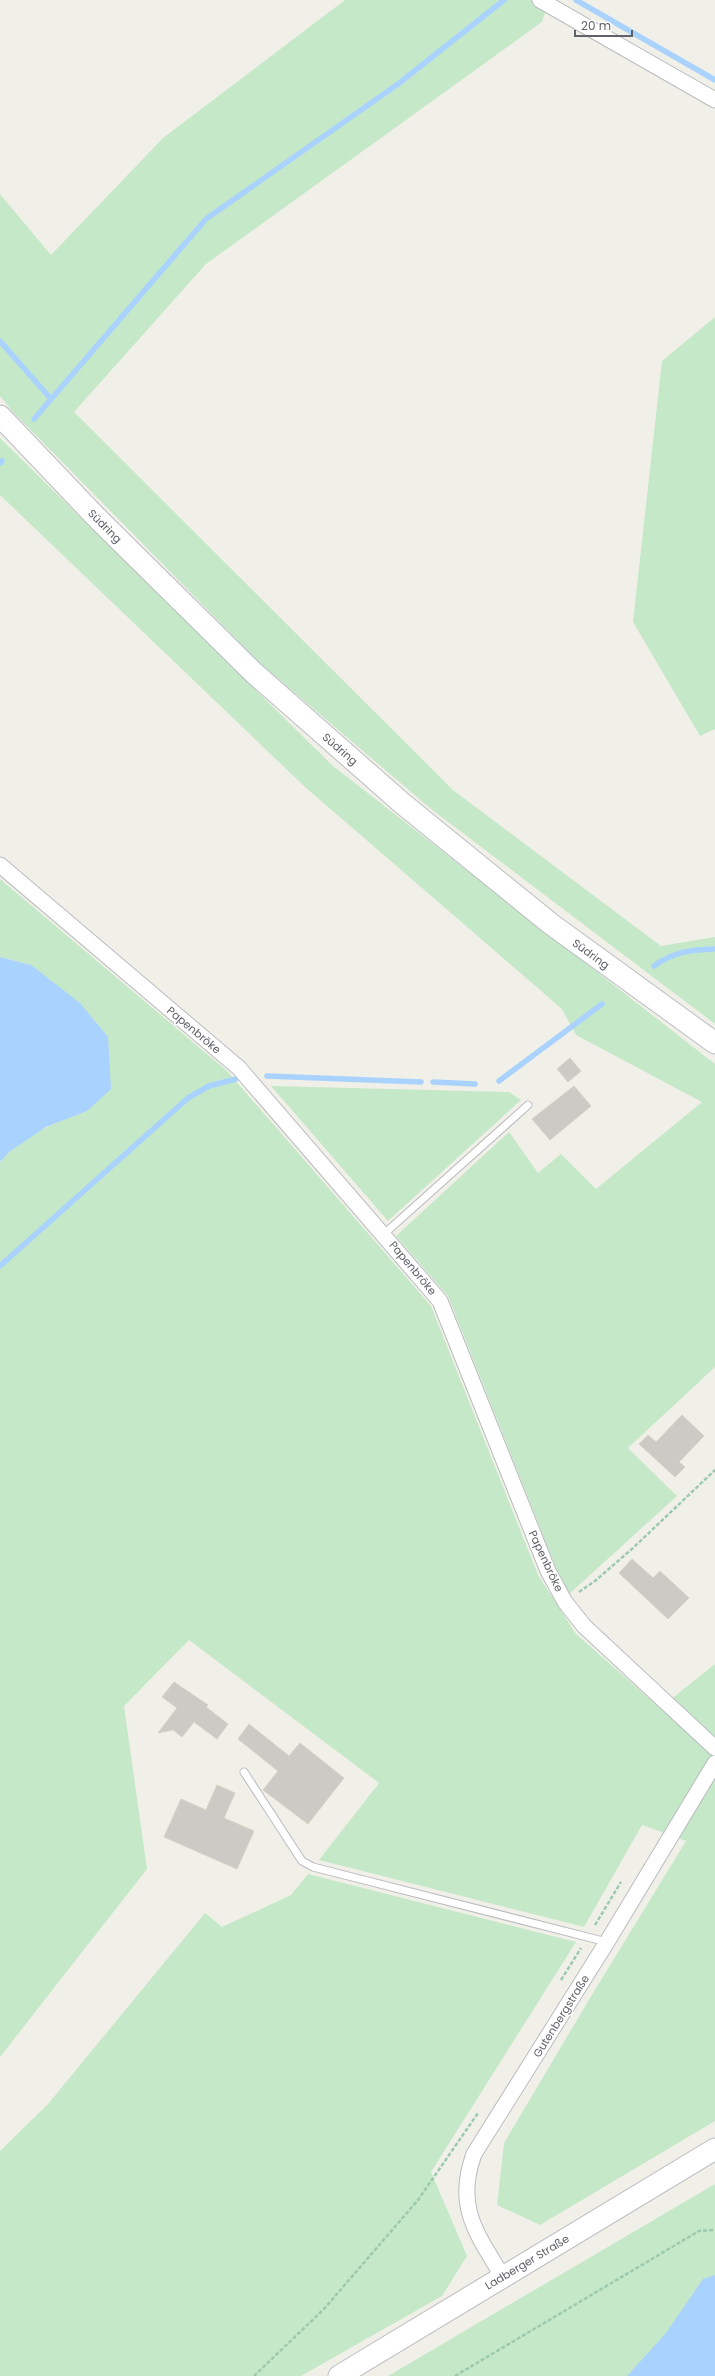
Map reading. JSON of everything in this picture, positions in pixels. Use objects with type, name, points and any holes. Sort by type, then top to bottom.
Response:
[{"type":"main road","name":"Südring","points":[[0,416],[97,518],[254,673],[397,799],[551,924],[715,1043]]},
{"type":"main road","name":"Ladberger Straße","points":[[339,2376],[715,2149]]},
{"type":"street","points":[[540,0],[715,100]]},
{"type":"street","name":"Papenbröke","points":[[0,865],[239,1068],[440,1300],[548,1570],[565,1602],[584,1626],[715,1748]]},
{"type":"street","name":"Gutenbergstraße","points":[[503,2277],[476,2234],[466,2200],[468,2172],[474,2154],[607,1942],[715,1764]]},
{"type":"lane","points":[[384,1234],[528,1105]]},
{"type":"lane","points":[[244,1772],[302,1861],[314,1867],[607,1942]]},
{"type":"path","points":[[565,1602],[595,1581],[634,1548],[715,1470]]},
{"type":"path","points":[[558,1985],[624,1878]]},
{"type":"path","points":[[254,2376],[324,2310],[418,2200],[478,2112]]},
{"type":"path","points":[[455,2376],[699,2231],[715,2230]]},
{"type":"green space","points":[[345,0],[549,0],[542,22],[206,264],[74,412],[453,790],[661,946],[715,937],[715,1024],[431,809],[261,664],[12,411],[0,396],[0,194],[51,255],[163,138]]},
{"type":"green space","points":[[715,317],[715,729],[700,736],[633,622],[662,361]]},
{"type":"green space","points":[[0,438],[333,766],[715,1064],[715,1367],[628,1448],[677,1496],[567,1596],[448,1296],[396,1236],[509,1132],[538,1173],[561,1154],[596,1189],[702,1102],[576,1035],[562,1009],[305,787],[0,495]]},
{"type":"green space","points":[[0,879],[227,1071],[431,1306],[538,1575],[576,1634],[660,1708],[715,1664],[715,2121],[540,2225],[497,2205],[504,2143],[686,1841],[642,1825],[584,1927],[319,1860],[379,1783],[189,1640],[124,1706],[147,1869],[0,2057],[0,1162],[18,1144],[29,1137],[51,1125],[87,1111],[31,965],[0,957]]},
{"type":"green space","points":[[271,1086],[509,1092],[521,1100],[388,1221]]},
{"type":"green space","points":[[308,1874],[576,1942],[431,2172],[467,2256],[442,2296],[301,2376],[0,2376],[0,2151],[48,2104],[205,1913],[222,1927],[291,1895]]},
{"type":"green space","points":[[715,2184],[715,2376],[388,2376]]},
{"type":"water","points":[[0,957],[31,965],[80,1003],[108,1037],[111,1089],[87,1111],[46,1127],[9,1152],[0,1162]]},
{"type":"water","points":[[715,2275],[715,2376],[627,2376],[666,2333],[703,2279]]},
{"type":"building","points":[[570,1058],[581,1071],[568,1082],[557,1069]]},
{"type":"building","points":[[574,1086],[591,1106],[550,1140],[532,1119]]},
{"type":"building","points":[[682,1415],[704,1436],[679,1462],[685,1467],[675,1477],[639,1444],[648,1435],[656,1442]]},
{"type":"building","points":[[632,1559],[653,1578],[660,1571],[689,1598],[668,1619],[619,1573]]},
{"type":"building","points":[[174,1682],[208,1705],[206,1707],[228,1724],[217,1739],[194,1722],[182,1737],[173,1730],[158,1733],[177,1708],[162,1697]]},
{"type":"building","points":[[249,1724],[289,1756],[300,1743],[344,1778],[308,1824],[263,1790],[278,1771],[238,1739]]},
{"type":"building","points":[[217,1785],[235,1793],[224,1818],[254,1831],[237,1869],[164,1837],[181,1799],[206,1810]]},
{"type":"waterway","points":[[34,419],[206,219],[398,84],[504,0]]},
{"type":"waterway","points":[[576,0],[715,80]]},
{"type":"waterway","points":[[0,341],[51,399]]},
{"type":"waterway","points":[[654,966],[661,961],[682,953],[714,949]]},
{"type":"waterway","points":[[499,1081],[602,1004]]},
{"type":"waterway","points":[[267,1076],[421,1082]]},
{"type":"waterway","points":[[0,1266],[188,1098],[209,1086],[236,1079]]},
{"type":"waterway","points":[[433,1082],[475,1084]]}]
